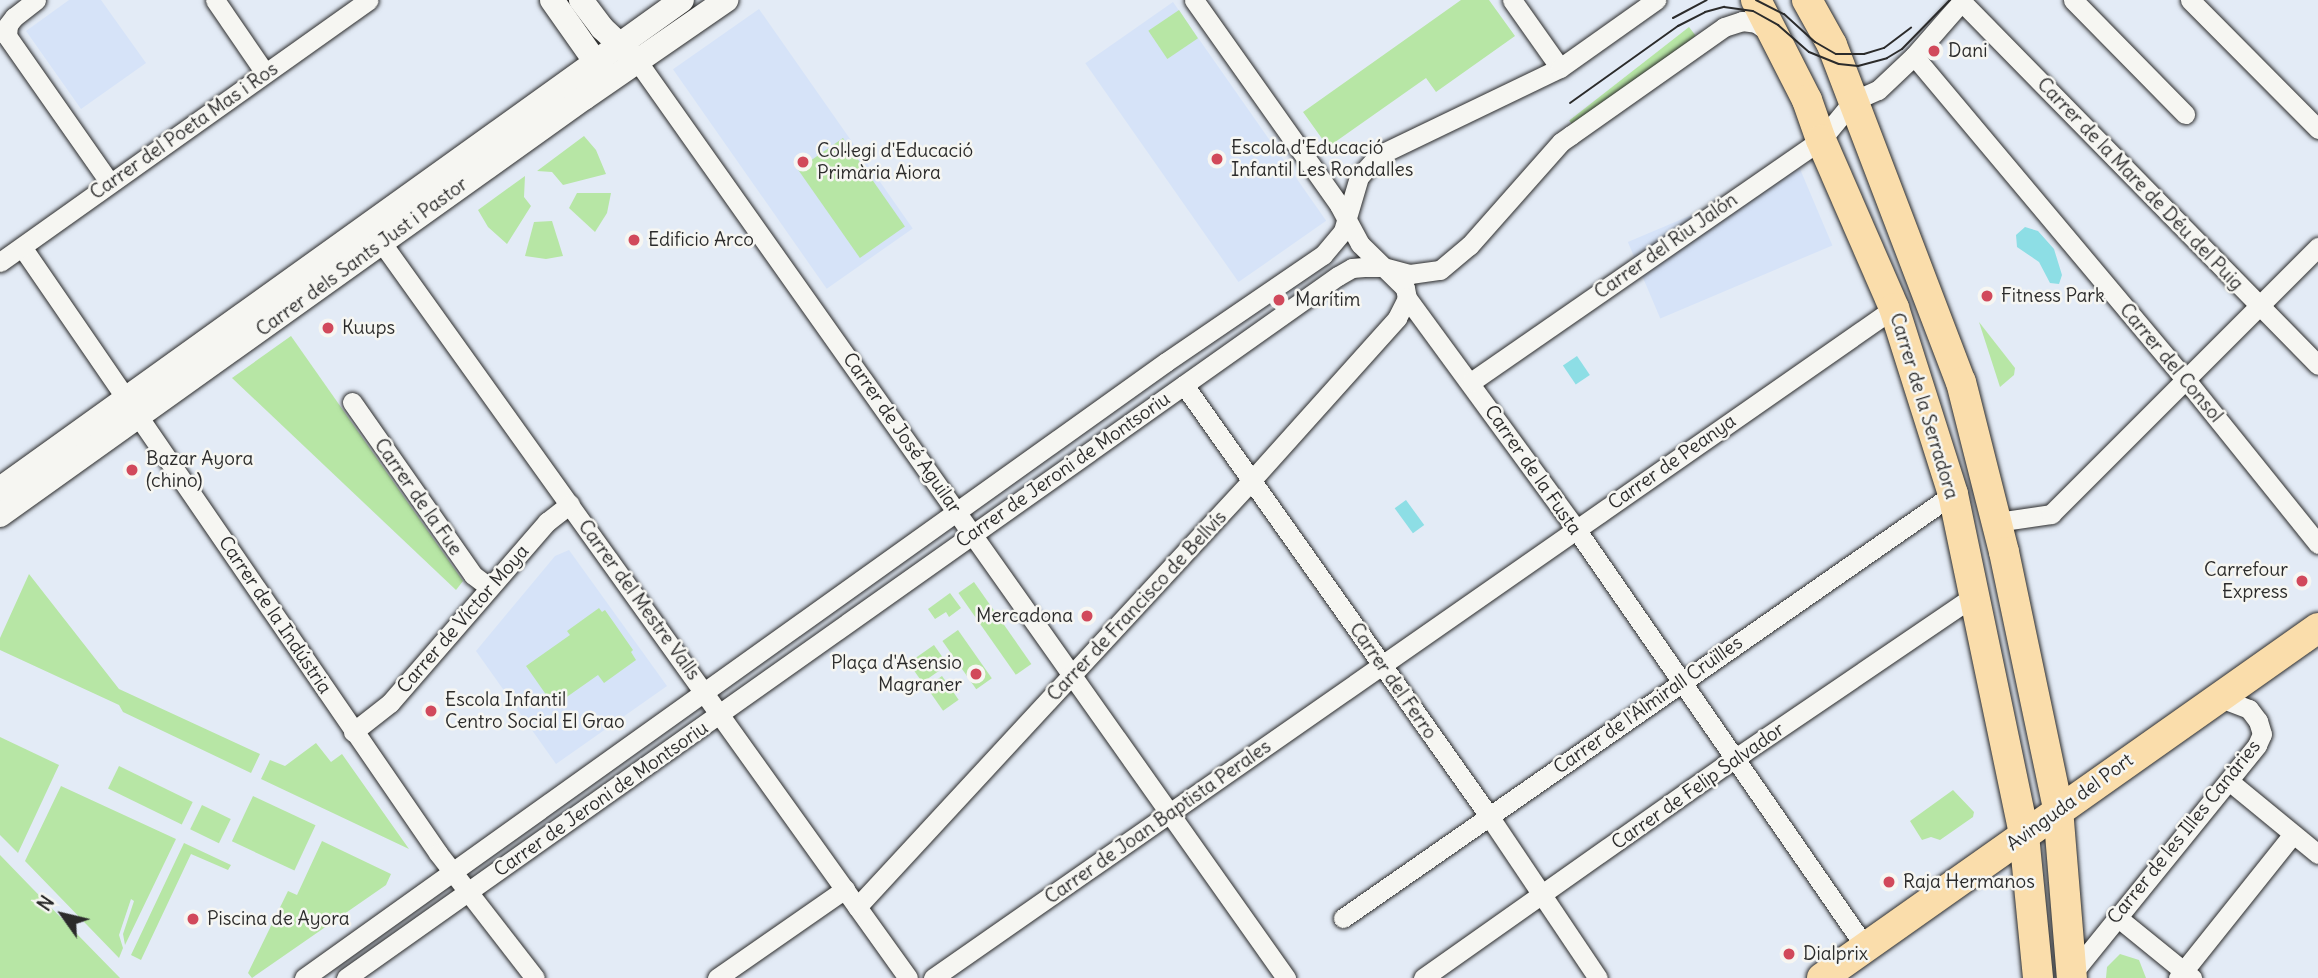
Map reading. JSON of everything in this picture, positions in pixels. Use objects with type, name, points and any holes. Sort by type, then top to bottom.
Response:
[{"type":"main road","name":"Carrer de la Serradora","points":[[1756,0],[1807,100],[1821,140],[1894,308],[1953,494],[2024,835],[2038,978]]},
{"type":"main road","name":"Carrer de la Serradora","points":[[1807,0],[1832,45],[1961,382],[1997,523],[2058,809],[2071,977]]},
{"type":"main road","name":"Avinguda del Port","points":[[1822,978],[2318,628]]},
{"type":"street","points":[[36,0],[14,17],[8,26],[8,36],[110,183]]},
{"type":"street","points":[[215,0],[265,73]]},
{"type":"street","name":"Carrer del Poeta Mas i Ros","points":[[0,262],[368,0]]},
{"type":"street","points":[[552,0],[602,71]]},
{"type":"street","points":[[581,0],[602,29],[638,62]]},
{"type":"street","name":"Carrer dels Sants Just i Pastor","points":[[602,71],[619,44],[682,0]]},
{"type":"street","name":"Carrer dels Sants Just i Pastor","points":[[0,516],[134,406],[375,232],[602,71],[638,62],[726,0]]},
{"type":"street","name":"Carrer de la Fusta","points":[[1194,0],[1347,219],[1360,244],[1405,288],[1407,298],[1576,529],[1866,948]]},
{"type":"street","points":[[1512,0],[1560,68]]},
{"type":"street","name":"Carrer de Jeroni de Montsoriu","points":[[304,978],[1166,362],[1323,255],[1343,232],[1359,177],[1378,155],[1560,68],[1656,0]]},
{"type":"street","points":[[2073,0],[2185,114]]},
{"type":"street","points":[[2190,0],[2318,129]]},
{"type":"street","points":[[1853,101],[1878,90],[1914,56],[1962,1]]},
{"type":"street","name":"Carrer de la Mare de Déu del Puig","points":[[1962,1],[2318,365]]},
{"type":"street","name":"Carrer de Jeroni de Montsoriu","points":[[346,978],[722,715],[973,533],[1338,276],[1352,268],[1383,267],[1410,274],[1440,270],[1469,246],[1561,142],[1724,27],[1742,21],[1756,23],[1778,39]]},
{"type":"street","name":"Carrer del Consol","points":[[1914,56],[2187,381],[2318,544]]},
{"type":"street","name":"Carrer de José Aguilar","points":[[638,62],[1286,978]]},
{"type":"street","name":"Carrer del Riu Jalón","points":[[1471,382],[1821,140],[1853,101]]},
{"type":"street","name":"Carrer del Mestre Valls","points":[[375,232],[908,978]]},
{"type":"street","name":"Carrer de la Indústria","points":[[22,247],[134,406],[354,732],[534,978]]},
{"type":"street","points":[[1997,523],[2051,514],[2187,381],[2318,247]]},
{"type":"street","name":"Carrer de Francisco de Bellvís","points":[[857,906],[1251,481],[1397,318],[1407,298]]},
{"type":"street","name":"Carrer de Peanya","points":[[1381,664],[1894,308]]},
{"type":"street","name":"Carrer del Ferro","points":[[1184,385],[1489,816],[1598,978]]},
{"type":"street","name":"Carrer de la Fue","points":[[352,402],[473,575],[489,587]]},
{"type":"street","name":"Carrer dels Sants Just i Pastor","points":[[0,489],[134,406]]},
{"type":"street","name":"Carrer de l'Almirall Cruïlles","points":[[1343,918],[1953,494]]},
{"type":"street","name":"Carrer de Víctor Moya","points":[[354,732],[390,703],[547,522],[570,504]]},
{"type":"street","name":"Carrer de Felip Salvador","points":[[1423,978],[1542,897],[1734,759],[1975,595]]},
{"type":"street","name":"Carrer de Joan Baptista Perales","points":[[933,978],[1381,664]]},
{"type":"street","name":"Carrer de les Illes Canàries","points":[[2071,977],[2229,781],[2262,734],[2258,721],[2249,709],[2218,697]]},
{"type":"street","points":[[2229,781],[2318,854]]},
{"type":"street","points":[[2117,917],[2184,976],[2293,834]]},
{"type":"street","points":[[717,978],[845,889]]},
{"type":"shaded area","points":[[69,0],[101,0],[146,63],[81,109],[26,31]]},
{"type":"shaded area","name":"Escola d'Educació Infantil Les Rondalles","points":[[1173,2],[1326,221],[1238,282],[1085,63]]},
{"type":"shaded area","name":"Col·legi d'Educació Primària Aiora","points":[[759,9],[913,229],[827,289],[673,69]]},
{"type":"shaded area","points":[[1800,169],[1832,245],[1660,318],[1628,242]]},
{"type":"shaded area","points":[[569,550],[667,686],[556,764],[476,651],[555,556]]},
{"type":"green space","points":[[1461,0],[1489,0],[1515,36],[1436,92],[1426,78],[1328,147],[1303,112]]},
{"type":"green space","points":[[1179,10],[1198,38],[1167,59],[1148,31]]},
{"type":"green space","points":[[1689,27],[1696,36],[1576,129],[1569,121]]},
{"type":"green space","points":[[584,136],[596,150],[606,174],[563,185],[552,172],[537,171]]},
{"type":"green space","points":[[843,138],[905,226],[860,258],[798,170]]},
{"type":"green space","points":[[525,176],[524,197],[531,206],[507,244],[488,227],[478,210]]},
{"type":"green space","points":[[577,193],[611,193],[607,213],[595,232],[569,208]]},
{"type":"green space","points":[[552,221],[563,256],[546,259],[525,256],[534,222]]},
{"type":"green space","points":[[1979,322],[2015,368],[2014,375],[2000,387]]},
{"type":"green space","points":[[291,336],[463,581],[456,590],[232,378]]},
{"type":"green space","points":[[29,574],[119,689],[260,754],[251,773],[123,712],[119,705],[0,650],[0,638]]},
{"type":"green space","points":[[974,582],[1031,664],[1016,675],[958,593]]},
{"type":"green space","points":[[950,593],[961,608],[949,617],[946,612],[935,619],[928,609]]},
{"type":"green space","points":[[599,608],[602,612],[605,610],[633,650],[631,652],[636,660],[604,683],[598,675],[554,706],[526,666],[570,635],[567,631]]},
{"type":"green space","points":[[958,630],[992,678],[976,689],[942,641]]},
{"type":"green space","points":[[934,645],[948,665],[922,682],[909,663]]},
{"type":"green space","points":[[942,676],[959,700],[943,711],[926,687]]},
{"type":"green space","points":[[0,737],[59,765],[18,853],[0,835]]},
{"type":"green space","points":[[316,743],[331,762],[342,754],[409,849],[261,779],[270,760],[285,766]]},
{"type":"green space","points":[[119,766],[193,802],[182,824],[108,788]]},
{"type":"green space","points":[[61,786],[176,839],[125,945],[123,934],[134,901],[131,899],[119,935],[123,948],[119,958],[25,861]]},
{"type":"green space","points":[[1953,790],[1974,812],[1973,817],[1940,840],[1931,837],[1922,840],[1910,821]]},
{"type":"green space","points":[[253,796],[316,825],[294,870],[232,841]]},
{"type":"green space","points":[[202,805],[231,819],[219,843],[190,829]]},
{"type":"green space","points":[[322,841],[391,874],[386,885],[252,978],[248,973],[288,891],[297,895]]},
{"type":"green space","points":[[184,843],[231,865],[228,870],[191,854],[141,960],[131,955]]},
{"type":"green space","points":[[0,855],[31,887],[120,978],[0,978]]},
{"type":"green space","points":[[2120,954],[2139,960],[2146,978],[2106,978],[2107,967]]},
{"type":"water","points":[[2025,227],[2038,231],[2054,249],[2062,275],[2059,284],[2050,283],[2039,262],[2017,247],[2016,235]]},
{"type":"water","points":[[1577,356],[1590,375],[1576,385],[1563,366]]},
{"type":"water","points":[[1406,500],[1424,525],[1413,533],[1395,508]]},
{"type":"tram line","points":[[1673,18],[1707,0]]},
{"type":"tram line","points":[[1756,0],[1784,14],[1815,42],[1836,54],[1864,54],[1884,48],[1911,28]]},
{"type":"tram line","points":[[1570,103],[1678,26],[1705,12],[1724,7],[1753,11],[1778,25],[1809,52],[1839,64],[1858,66],[1887,58],[1902,49],[1950,0]]},
{"type":"place","name":"Dani","points":[[1934,51]]},
{"type":"place","name":"Escola d'Educació Infantil Les Rondalles","points":[[1217,159]]},
{"type":"place","name":"Col·legi d'Educació Primària Aiora","points":[[803,162]]},
{"type":"place","name":"Edificio Arco","points":[[634,240]]},
{"type":"place","name":"Fitness Park","points":[[1987,296]]},
{"type":"place","name":"Marítim","points":[[1279,300]]},
{"type":"place","name":"Kuups","points":[[328,328]]},
{"type":"place","name":"Bazar Ayora (chino)","points":[[132,470]]},
{"type":"place","name":"Carrefour Express","points":[[2302,581]]},
{"type":"place","name":"Mercadona","points":[[1087,616]]},
{"type":"place","name":"Plaça d'Asensio Magraner","points":[[976,674]]},
{"type":"place","name":"Escola Infantil Centro Social El Grao","points":[[431,711]]},
{"type":"place","name":"Raja Hermanos","points":[[1889,882]]},
{"type":"place","name":"Piscina de Ayora","points":[[193,919]]},
{"type":"place","name":"Dialprix","points":[[1789,954]]}]
